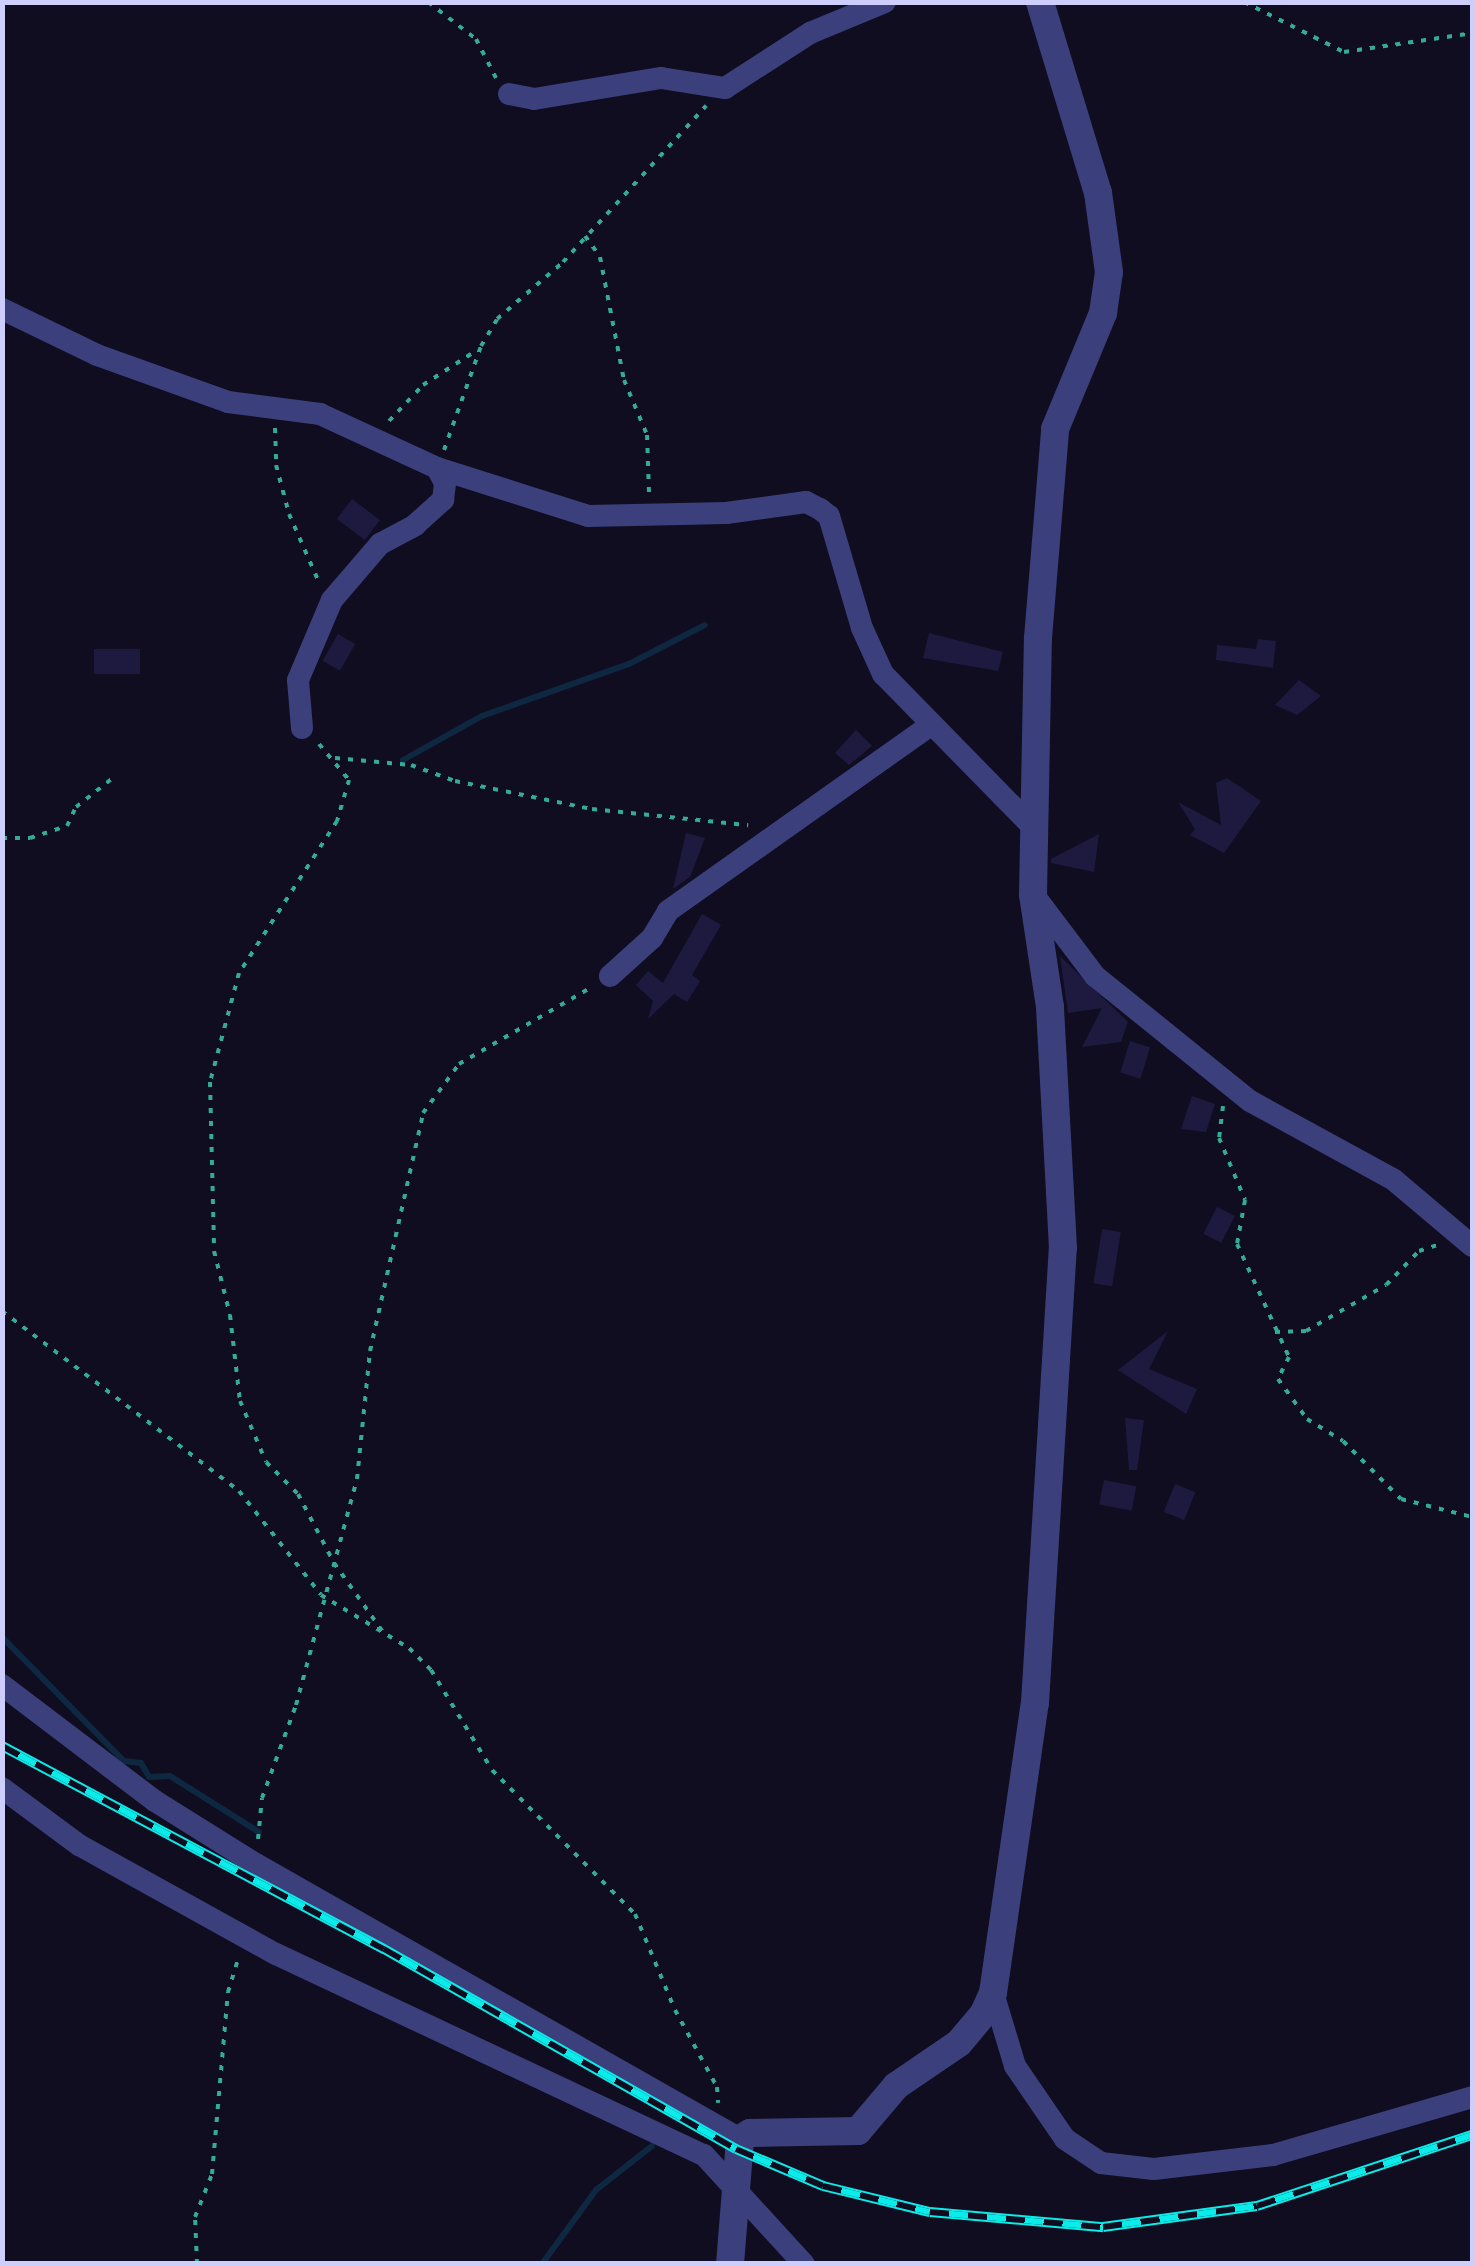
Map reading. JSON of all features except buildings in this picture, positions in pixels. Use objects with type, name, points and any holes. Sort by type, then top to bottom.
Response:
[{"type":"street","points":[[508,94],[534,100],[661,78],[725,88],[810,34],[886,2]]},
{"type":"street","points":[[2,1686],[155,1801],[256,1864],[730,2133],[858,2131],[912,2072],[973,2030],[993,1993],[1036,1702],[1063,1284],[1050,1008],[1033,894],[1038,638],[1055,429],[1103,312],[1109,272],[1098,193],[1040,2]]},
{"type":"street","points":[[2,309],[97,355],[228,402],[320,414],[367,440],[437,468],[588,516],[666,516],[806,502],[829,516],[862,628],[884,674],[1035,829]]},
{"type":"street","points":[[302,728],[298,680],[332,600],[380,544],[415,526],[443,500],[445,483],[437,468]]},
{"type":"street","points":[[610,976],[652,938],[668,911],[931,725]]},
{"type":"street","points":[[1033,894],[1095,976],[1277,1120],[1394,1180],[1466,1242]]},
{"type":"street","points":[[2,1788],[79,1844],[241,1931],[276,1954],[704,2155],[733,2181],[804,2264]]},
{"type":"street","points":[[993,1993],[1015,2066],[1065,2139],[1101,2163],[1154,2169],[1273,2155],[1472,2097]]},
{"type":"street","points":[[730,2133],[730,2264]]},
{"type":"path","points":[[428,2],[476,38],[508,94]]},
{"type":"path","points":[[1244,2],[1344,52],[1472,32]]},
{"type":"path","points":[[437,468],[481,346],[498,319],[585,236],[725,88]]},
{"type":"path","points":[[585,236],[600,257],[624,380],[647,434],[649,496],[666,516]]},
{"type":"path","points":[[367,440],[423,384],[481,346]]},
{"type":"path","points":[[274,405],[276,465],[289,514],[304,561],[332,600]]},
{"type":"path","points":[[302,728],[335,758],[349,780],[337,821],[239,974],[210,1082],[218,1200],[214,1250],[230,1316],[240,1402],[266,1462],[298,1494],[334,1563],[385,1636]]},
{"type":"path","points":[[335,758],[411,765],[454,781],[611,812],[720,818],[777,832]]},
{"type":"path","points":[[2,838],[67,826],[76,807],[114,776]]},
{"type":"path","points":[[256,1864],[262,1798],[296,1705],[321,1595],[357,1479],[368,1362],[393,1232],[424,1112],[459,1064],[610,976]]},
{"type":"path","points":[[1227,1079],[1219,1138],[1245,1200],[1237,1244],[1289,1357],[1278,1379],[1306,1420],[1343,1441],[1401,1500],[1472,1518]]},
{"type":"path","points":[[1275,1332],[1306,1331],[1386,1285],[1419,1251],[1466,1242]]},
{"type":"path","points":[[2,1311],[239,1490],[321,1595],[409,1648],[430,1670],[492,1770],[635,1914],[674,2010],[716,2087],[730,2133]]},
{"type":"path","points":[[197,2264],[195,2217],[212,2174],[228,1992],[241,1931]]},
{"type":"waterway","points":[[403,760],[482,716],[629,664],[705,625]]},
{"type":"waterway","points":[[2,1637],[124,1761],[141,1763],[149,1777],[170,1776],[259,1832]]},
{"type":"waterway","points":[[542,2264],[596,2190],[652,2146]]},
{"type":"railway","points":[[2,1746],[384,1949],[736,2149],[823,2186],[930,2212],[1103,2227],[1257,2206],[1472,2135]]}]
